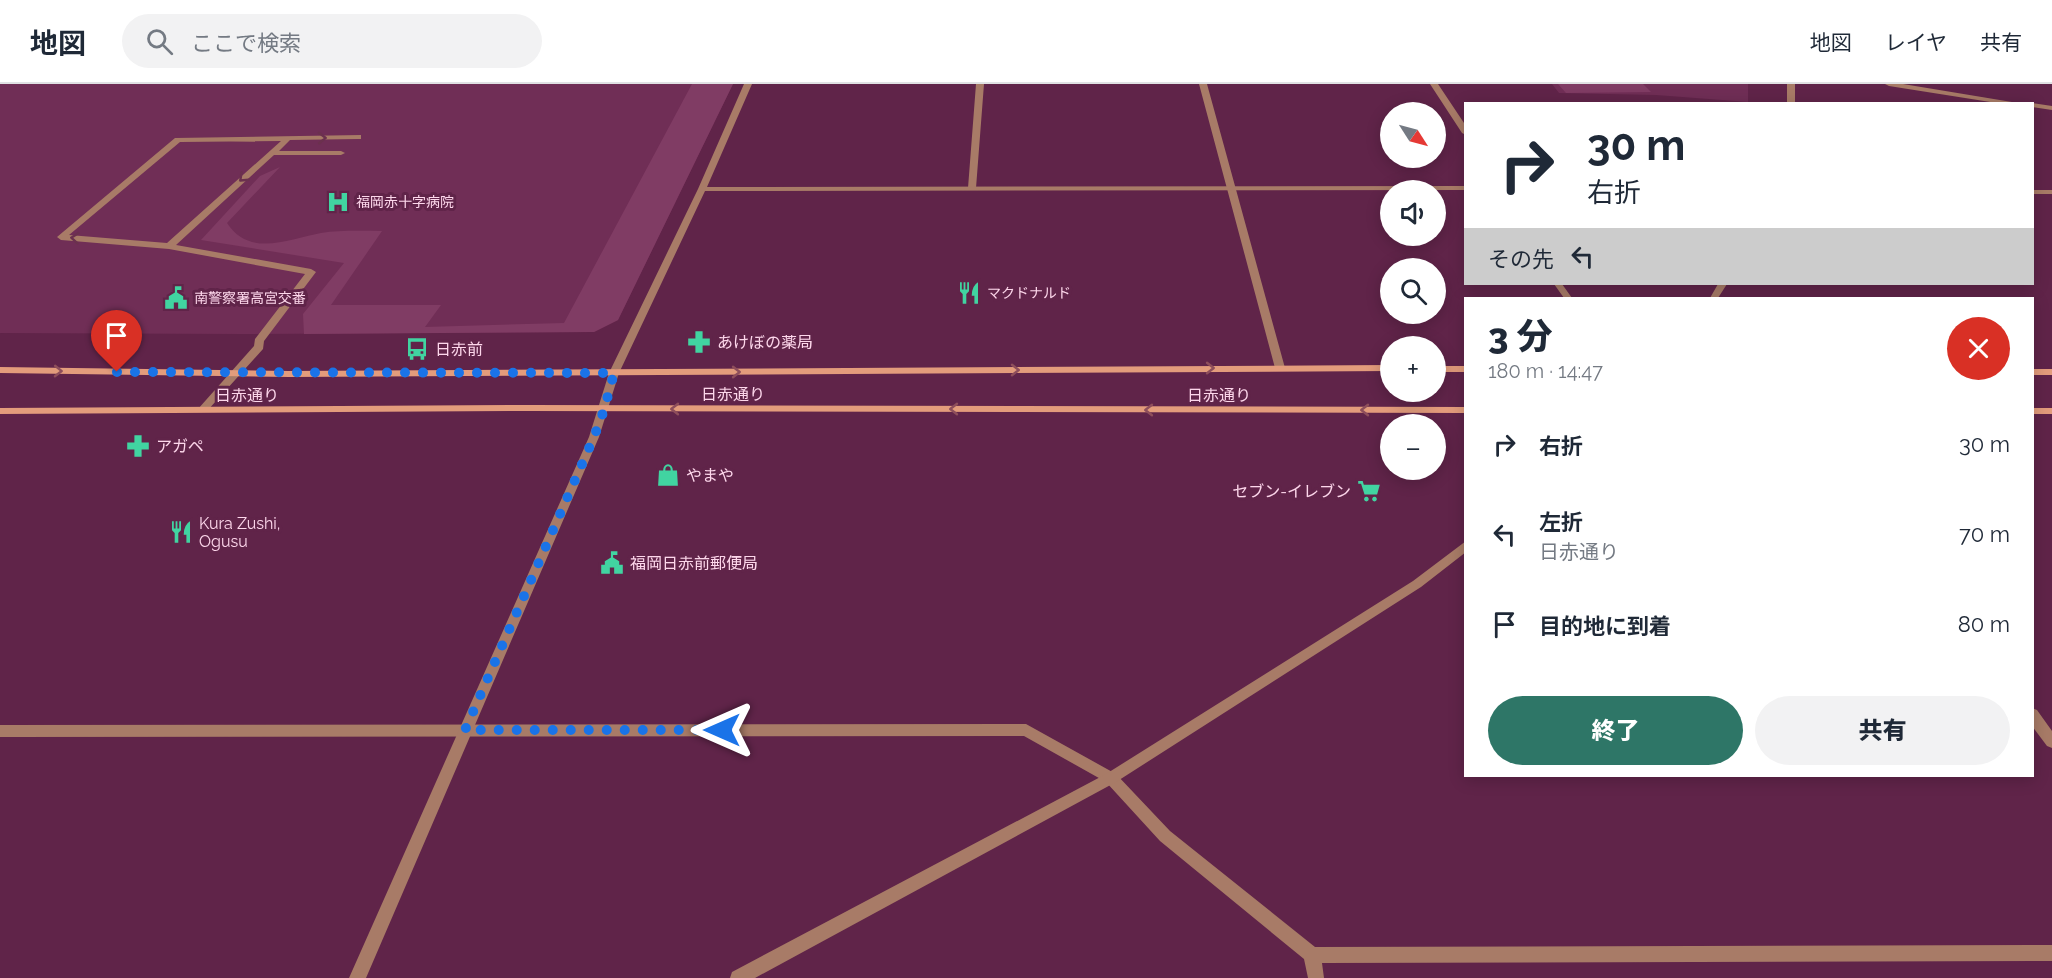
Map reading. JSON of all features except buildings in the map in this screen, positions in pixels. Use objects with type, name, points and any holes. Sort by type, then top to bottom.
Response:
[{"type":"main road","name":"日赤通り","points":[[0,370],[234,373],[614,373],[1380,368]]},
{"type":"main road","points":[[1446,369],[1464,369]]},
{"type":"main road","points":[[2034,372],[2052,372]]},
{"type":"main road","name":"日赤通り","points":[[0,411],[1464,410]]},
{"type":"main road","points":[[2034,411],[2052,411]]},
{"type":"street","points":[[357,978],[604,410],[614,373],[702,189],[748,84]]},
{"type":"street","points":[[972,188],[980,84]]},
{"type":"street","points":[[1203,84],[1280,368]]},
{"type":"street","points":[[1434,84],[1464,130]]},
{"type":"street","points":[[1791,84],[1791,102]]},
{"type":"street","points":[[1889,84],[2008,102]]},
{"type":"street","points":[[2034,105],[2052,108]]},
{"type":"street","points":[[203,410],[259,347],[259,341],[311,272],[169,246],[61,237],[178,141],[358,137]]},
{"type":"street","points":[[169,246],[287,139]]},
{"type":"street","points":[[270,153],[341,153]]},
{"type":"street","points":[[702,189],[1464,188]]},
{"type":"street","points":[[2034,192],[2052,192]]},
{"type":"street","points":[[738,978],[1112,778],[1417,584],[1464,548]]},
{"type":"street","points":[[2034,717],[2052,742]]},
{"type":"street","points":[[0,731],[1026,730],[1112,778],[1165,836],[1312,955],[2052,953]]},
{"type":"street","points":[[1312,955],[1316,978]]},
{"type":"shaded area","name":"福岡赤十字病院","points":[[0,84],[733,84],[618,320],[594,332],[238,334],[0,333]]},
{"type":"shaded area","points":[[692,84],[733,84],[618,320],[594,332],[304,334],[303,314],[344,263],[201,240],[260,176],[280,167],[227,223],[236,234],[258,243],[271,243],[328,232],[382,231],[331,305],[441,305],[425,327],[564,323]]},
{"type":"shaded area","points":[[1552,84],[1748,84],[1748,102],[1656,95],[1559,93]]},
{"type":"shaded area","points":[[1558,84],[1643,84],[1651,92],[1566,93]]},
{"type":"place","name":"福岡赤十字病院","points":[[338,202]]},
{"type":"place","name":"マクドナルド","points":[[969,293]]},
{"type":"place","name":"南警察署高宮交番","points":[[176,298]]},
{"type":"place","name":"あけぼの薬局","points":[[699,342]]},
{"type":"place","name":"日赤前","points":[[417,349]]},
{"type":"place","name":"アガペ","points":[[138,446]]},
{"type":"place","name":"やまや","points":[[668,475]]},
{"type":"place","name":"セブン-イレブン","points":[[1369,491]]},
{"type":"place","name":"Kura Zushi, Ogusu","points":[[181,532]]},
{"type":"place","name":"福岡日赤前郵便局","points":[[612,563]]},
{"type":"route","points":[[117,372],[614,373],[594,437],[465,730],[722,730]]}]
